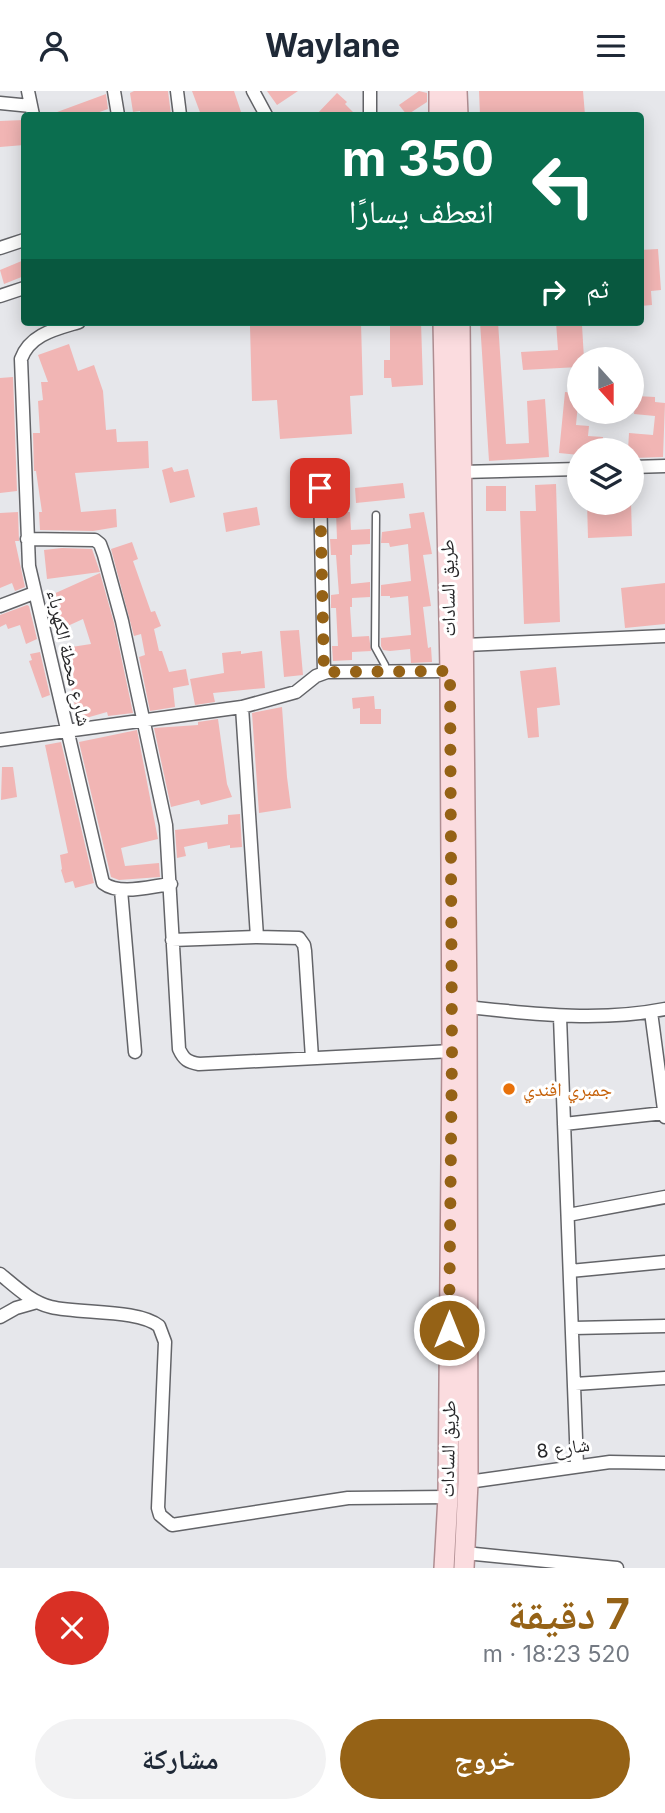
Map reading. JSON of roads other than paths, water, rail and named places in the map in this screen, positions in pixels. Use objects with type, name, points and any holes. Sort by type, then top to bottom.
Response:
[{"type":"main road","points":[[439,91],[439,112]]},
{"type":"main road","points":[[457,91],[458,112]]},
{"type":"main road","name":"طريق السادات","points":[[443,326],[450,671],[458,873],[467,1007],[468,1482],[464,1560]]},
{"type":"main road","name":"طريق السادات","points":[[444,1568],[448,1497],[452,1051],[465,645],[460,326]]},
{"type":"street","points":[[0,103],[32,111],[28,91]]},
{"type":"street","points":[[114,91],[118,112]]},
{"type":"street","points":[[177,91],[180,112]]},
{"type":"street","points":[[253,91],[264,112]]},
{"type":"street","points":[[369,91],[370,112]]},
{"type":"street","points":[[0,248],[21,241]]},
{"type":"street","points":[[0,296],[21,289]]},
{"type":"street","name":"شارع محطة الكهرباء","points":[[67,326],[32,340],[25,349],[21,368],[27,538],[34,593],[103,883],[110,888],[121,890]]},
{"type":"street","points":[[644,467],[665,467]]},
{"type":"street","points":[[462,472],[567,469]]},
{"type":"street","points":[[320,488],[324,672]]},
{"type":"street","points":[[27,538],[95,540],[100,544],[122,621],[166,825],[179,1049],[184,1058],[199,1064],[452,1051]]},
{"type":"street","points":[[0,606],[34,593]]},
{"type":"street","points":[[465,645],[665,636]]},
{"type":"street","points":[[0,740],[242,707],[296,692],[324,672],[450,671]]},
{"type":"street","points":[[242,707],[257,937]]},
{"type":"street","points":[[135,1052],[121,890],[171,884]]},
{"type":"street","points":[[172,940],[299,938],[304,945],[312,1058]]},
{"type":"street","points":[[467,1007],[560,1017],[665,1009]]},
{"type":"street","points":[[564,1124],[665,1115],[651,1012]]},
{"type":"street","points":[[560,1017],[577,1465]]},
{"type":"street","points":[[568,1215],[665,1200]]},
{"type":"street","points":[[570,1271],[665,1262]]},
{"type":"street","points":[[0,1274],[37,1302],[63,1309],[144,1318],[159,1326],[165,1342],[158,1508],[165,1521],[172,1525],[348,1498],[448,1497]]},
{"type":"street","points":[[0,1317],[16,1308],[37,1302]]},
{"type":"street","points":[[573,1328],[665,1326]]},
{"type":"street","points":[[575,1384],[665,1378]]},
{"type":"street","name":"شارع 8","points":[[468,1482],[577,1465],[635,1461],[665,1463]]},
{"type":"street","points":[[464,1560],[617,1568]]},
{"type":"lane","points":[[376,515],[375,647],[386,672]]},
{"type":"place","name":"جمبري افندي","points":[[509,1089]]}]
